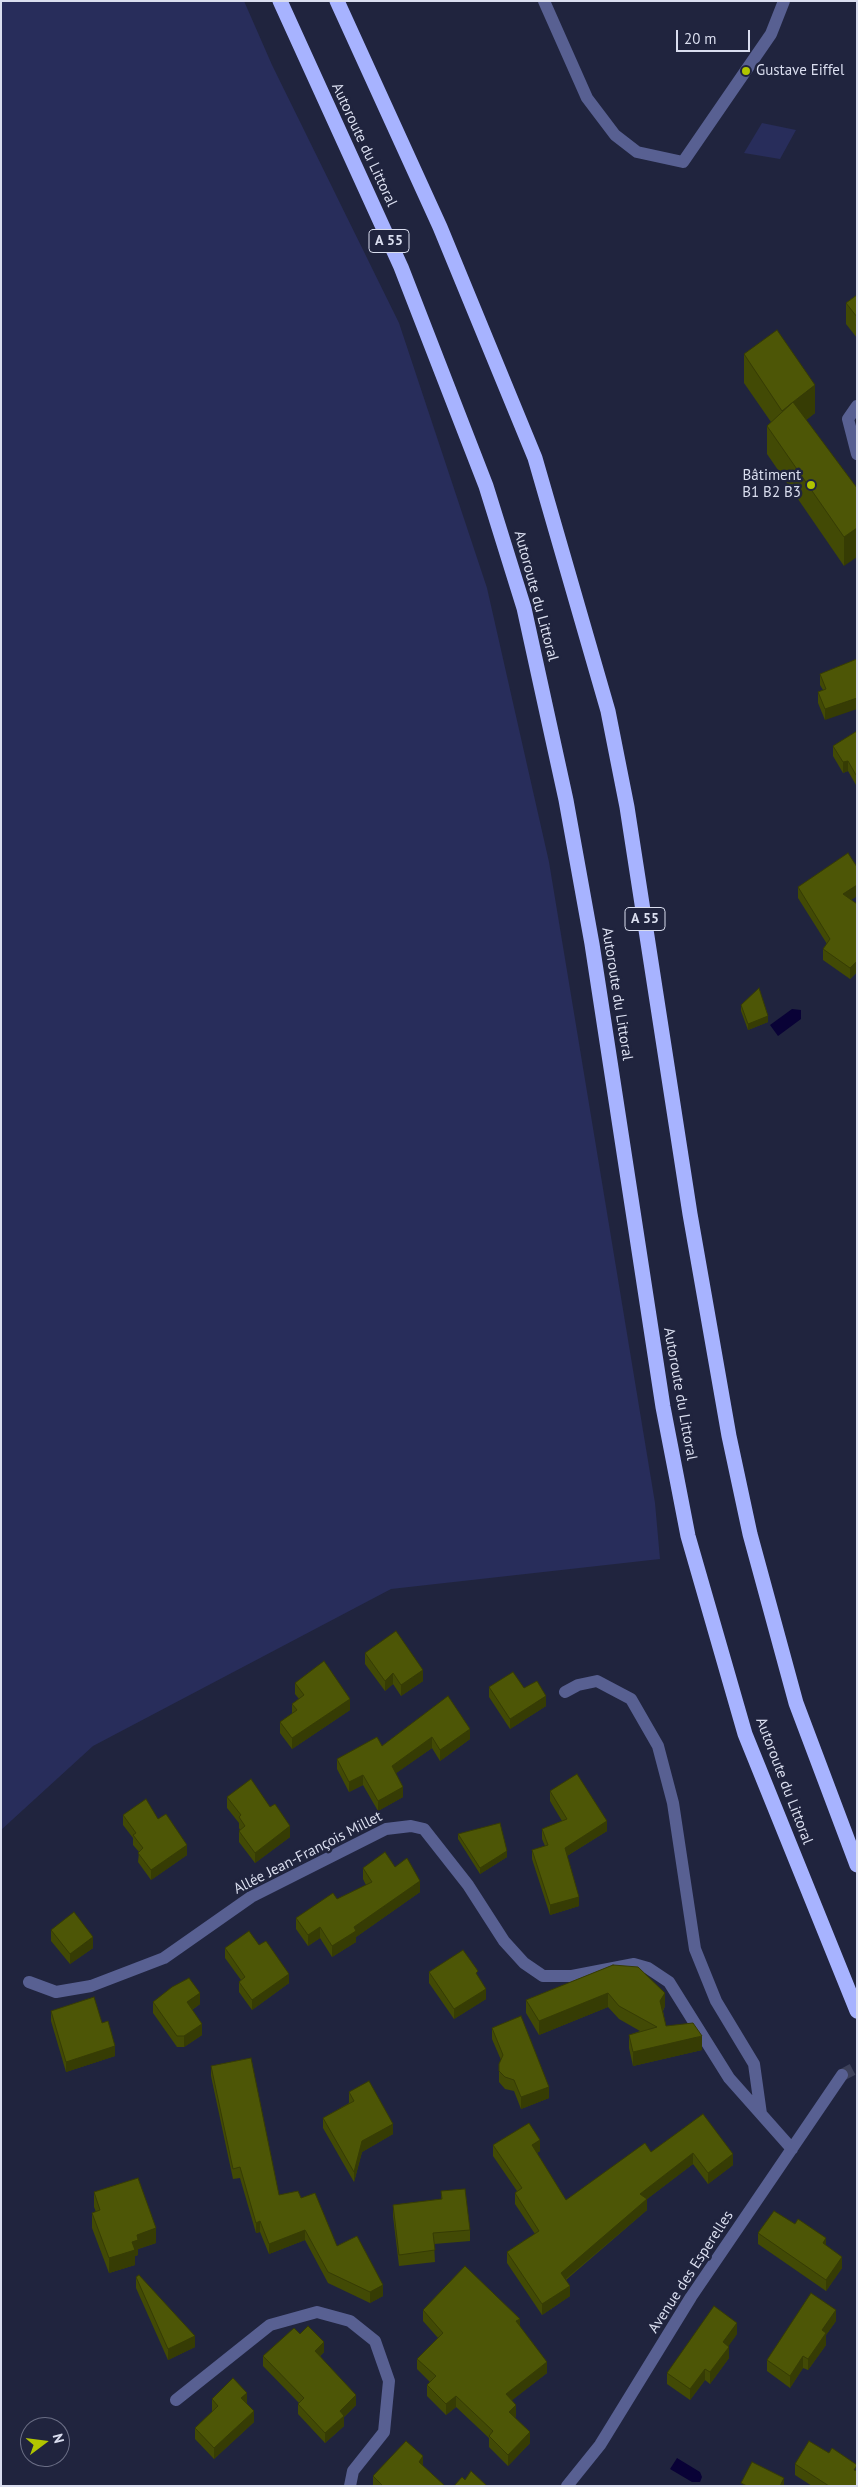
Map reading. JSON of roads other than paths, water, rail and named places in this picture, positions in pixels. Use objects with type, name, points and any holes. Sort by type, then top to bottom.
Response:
[{"type":"highway","name":"Autoroute du Littoral","points":[[280,1],[401,267],[486,486],[524,608],[564,790],[592,944],[662,1397],[688,1536],[745,1734],[857,2011]]},
{"type":"highway","name":"A 55","points":[[337,1],[440,227],[535,458],[608,712],[627,807],[690,1214],[729,1436],[750,1534],[796,1703],[857,1865]]},
{"type":"street","points":[[544,1],[587,98],[615,135],[637,152],[683,162],[771,34],[784,1]]},
{"type":"street","points":[[857,406],[848,419],[857,454]]},
{"type":"street","points":[[565,1692],[578,1685],[597,1681],[631,1700],[658,1746],[673,1802],[695,1949],[716,2001],[754,2064],[761,2114]]},
{"type":"street","name":"Allée Jean-François Millet","points":[[29,1982],[56,1992],[91,1986],[164,1958],[251,1897],[386,1829],[411,1826],[424,1829],[468,1885],[504,1941],[524,1963],[543,1976],[572,1976],[634,1964],[648,1968],[668,1982],[729,2078],[792,2149]]},
{"type":"street","name":"Avenue des Esperelles","points":[[567,2486],[600,2446],[692,2297],[842,2075]]},
{"type":"street","points":[[176,2400],[270,2325],[317,2312],[350,2321],[375,2341],[390,2381],[384,2432],[353,2471],[350,2486]]},
{"type":"tunnel","points":[[842,2075],[857,2067]]},
{"type":"place","name":"Gustave Eiffel","points":[[746,71]]},
{"type":"place","name":"Bâtiment B1 B2 B3","points":[[811,485]]}]
